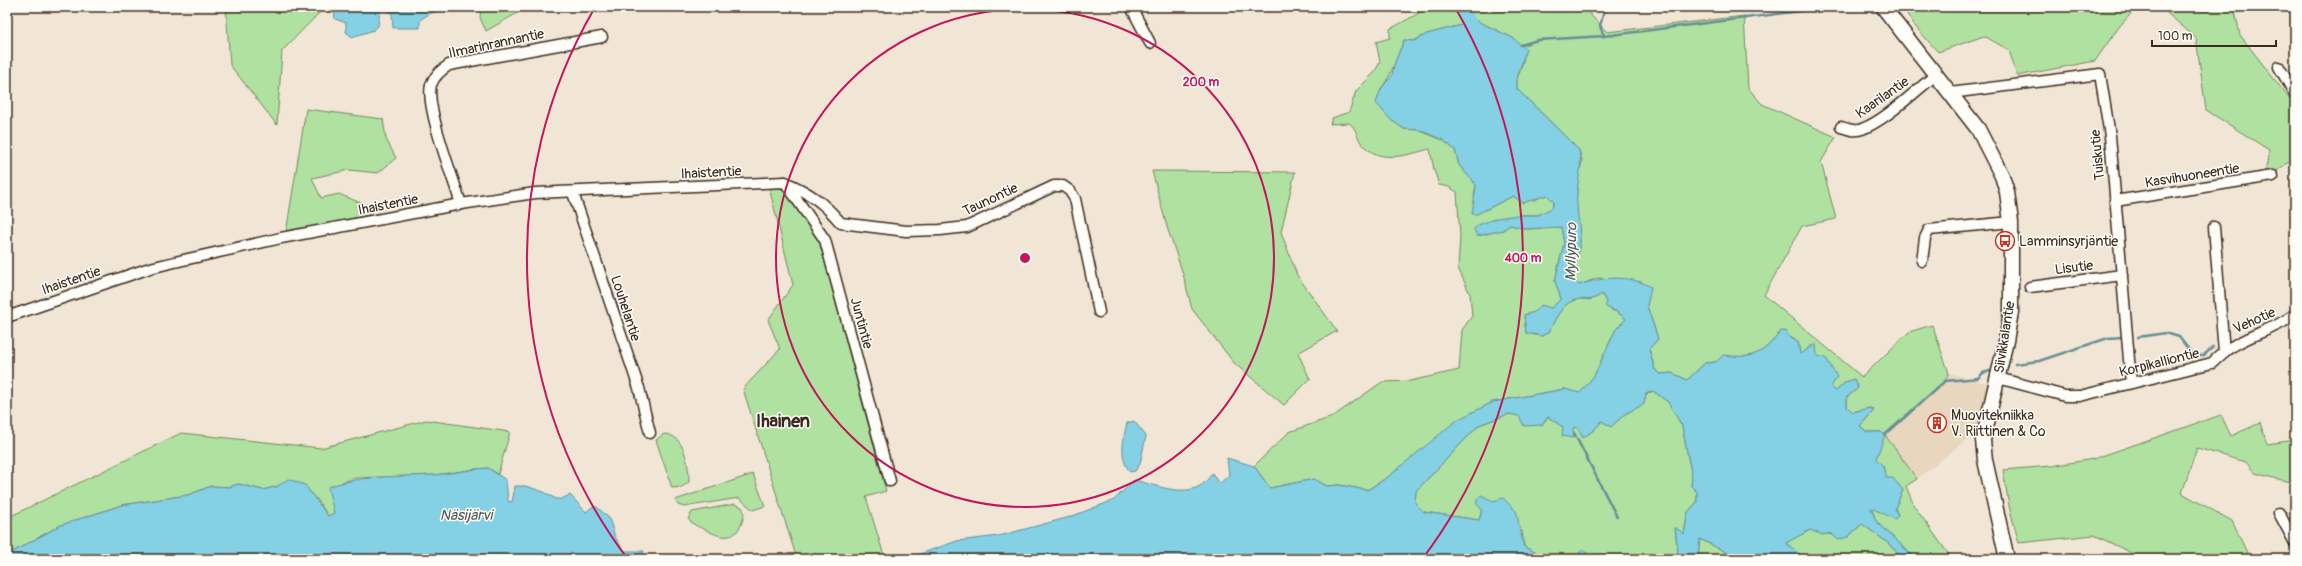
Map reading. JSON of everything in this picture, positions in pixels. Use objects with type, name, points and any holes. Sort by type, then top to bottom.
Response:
[{"type":"main road","name":"Siivikkalantie","points":[[1883,7],[1978,129],[2002,176],[2008,192],[2011,222],[2011,312],[1998,378],[1983,440],[1985,460],[2007,559]]},
{"type":"street","points":[[1131,7],[1150,43]]},
{"type":"street","name":"Ilmarinrannantie","points":[[461,204],[431,105],[430,87],[439,72],[449,65],[602,37]]},
{"type":"street","points":[[2279,67],[2295,94]]},
{"type":"street","name":"Tuiskutie","points":[[1950,94],[2100,74],[2107,113],[2131,383]]},
{"type":"street","name":"Kaarilantie","points":[[1841,127],[1852,130],[1862,129],[1881,118],[1936,75]]},
{"type":"street","name":"Kasvihuoneentie","points":[[2115,201],[2273,176]]},
{"type":"street","name":"Ihaistentie","points":[[7,317],[150,268],[281,238],[461,204],[535,193],[573,193],[785,182]]},
{"type":"street","name":"Taunontie","points":[[785,182],[807,192],[827,207],[841,223],[906,231],[967,227],[1054,186],[1063,186],[1070,191],[1075,199],[1099,312]]},
{"type":"street","name":"Juntintie","points":[[785,182],[825,240],[890,481]]},
{"type":"street","name":"Louhelantie","points":[[573,193],[639,388],[650,433]]},
{"type":"street","points":[[1922,261],[1925,238],[1929,230],[2011,222]]},
{"type":"street","points":[[2214,227],[2224,352]]},
{"type":"street","name":"Lisutie","points":[[2030,287],[2122,275]]},
{"type":"street","name":"Vehotie","points":[[2224,352],[2232,345],[2286,321],[2295,314]]},
{"type":"street","name":"Korpikalliontie","points":[[1998,378],[2073,397],[2202,366],[2212,363],[2224,352]]},
{"type":"street","points":[[2279,513],[2295,543]]},
{"type":"shaded area","points":[[1949,373],[1989,384],[1975,433],[1917,479],[1885,435],[1945,381]]},
{"type":"green space","points":[[226,7],[325,7],[282,51],[277,125],[230,65]]},
{"type":"green space","points":[[481,7],[528,7],[486,31],[480,18]]},
{"type":"green space","points":[[1430,7],[1583,7],[1607,32],[1744,16],[1748,88],[1762,104],[1836,137],[1821,162],[1836,219],[1802,226],[1764,295],[1862,377],[1909,332],[1932,325],[1949,373],[1945,381],[1885,435],[1917,479],[1906,486],[1914,506],[1950,556],[1949,559],[1916,559],[1876,521],[1871,507],[1898,515],[1895,508],[1903,490],[1886,478],[1883,466],[1876,459],[1881,432],[1867,432],[1860,426],[1874,410],[1870,408],[1852,412],[1847,407],[1847,397],[1858,388],[1854,379],[1846,382],[1836,391],[1831,387],[1811,345],[1804,353],[1800,354],[1798,342],[1781,331],[1768,345],[1756,354],[1742,357],[1723,356],[1716,362],[1705,363],[1687,380],[1672,373],[1661,374],[1655,370],[1649,349],[1658,339],[1647,306],[1642,282],[1598,278],[1579,285],[1574,280],[1574,265],[1580,241],[1576,202],[1578,178],[1582,161],[1579,150],[1517,89],[1517,79],[1524,58],[1513,38],[1477,21],[1427,34],[1414,41],[1404,40],[1391,71],[1381,89],[1391,120],[1404,129],[1418,130],[1443,140],[1455,150],[1459,165],[1476,185],[1474,197],[1485,210],[1513,196],[1535,200],[1541,196],[1547,195],[1554,202],[1552,208],[1538,215],[1518,215],[1478,225],[1477,236],[1503,230],[1510,225],[1527,229],[1561,227],[1564,243],[1555,281],[1561,299],[1551,309],[1524,315],[1526,333],[1542,336],[1549,332],[1559,313],[1570,302],[1579,299],[1591,299],[1602,294],[1611,310],[1617,312],[1626,319],[1616,329],[1594,376],[1580,394],[1565,389],[1493,402],[1476,411],[1388,477],[1367,490],[1339,485],[1327,486],[1314,479],[1270,488],[1254,466],[1289,432],[1332,417],[1382,382],[1410,381],[1459,370],[1462,330],[1472,316],[1470,294],[1458,268],[1460,236],[1457,192],[1449,187],[1439,185],[1434,170],[1430,149],[1393,157],[1375,154],[1367,149],[1360,141],[1355,129],[1349,123],[1330,124],[1332,118],[1349,112],[1356,91],[1374,73],[1380,62],[1376,42],[1390,38],[1390,29]]},
{"type":"green space","points":[[1903,7],[2137,7],[2119,27],[2095,61],[2017,76],[2009,50],[1984,36],[1938,52],[1913,24]]},
{"type":"green space","points":[[2160,7],[2234,7],[2240,35],[2295,106],[2295,157],[2274,173],[2265,174],[2269,150],[2206,110],[2196,38]]},
{"type":"green space","points":[[306,109],[383,119],[386,139],[396,158],[378,173],[349,170],[312,178],[321,198],[339,194],[368,206],[369,215],[286,233]]},
{"type":"green space","points":[[1152,171],[1295,172],[1281,232],[1297,275],[1337,331],[1298,353],[1310,379],[1284,405],[1234,363],[1192,309]]},
{"type":"green space","points":[[769,187],[784,189],[819,240],[886,491],[866,497],[885,559],[797,559],[743,389],[780,349],[768,320],[793,285]]},
{"type":"green space","points":[[1653,391],[1668,402],[1682,426],[1692,477],[1691,486],[1697,492],[1697,502],[1688,512],[1684,534],[1675,528],[1680,559],[1593,559],[1582,549],[1577,558],[1541,555],[1524,547],[1522,531],[1482,510],[1479,520],[1424,512],[1415,503],[1416,491],[1479,425],[1509,414],[1548,417],[1563,427],[1577,427],[1583,438],[1595,429],[1602,421],[1611,426],[1625,414],[1644,404],[1646,394]]},
{"type":"green space","points":[[2221,415],[2231,436],[2260,423],[2267,444],[2295,440],[2293,483],[2255,473],[2246,462],[2197,448],[2182,493],[2232,521],[2250,559],[2144,559],[2094,535],[2019,543],[2009,506],[2003,470],[2051,466],[2093,459]]},
{"type":"green space","points":[[426,420],[510,432],[498,474],[488,468],[435,475],[356,478],[342,482],[334,514],[328,516],[317,499],[278,486],[263,490],[238,484],[230,487],[211,486],[188,495],[122,505],[61,525],[7,555],[7,518],[181,433],[321,448]]},
{"type":"green space","points":[[664,434],[671,435],[677,439],[687,460],[689,482],[682,487],[672,488],[656,440]]},
{"type":"green space","points":[[753,474],[765,506],[753,510],[739,498],[684,507],[678,505],[675,500]]},
{"type":"green space","points":[[735,504],[742,507],[744,516],[739,529],[731,536],[721,536],[715,534],[695,525],[688,519],[692,512]]},
{"type":"green space","points":[[1862,524],[1887,542],[1903,559],[1806,559],[1785,543],[1810,530],[1819,533],[1848,537]]},
{"type":"green space","points":[[1700,539],[1739,559],[1690,559],[1698,557]]},
{"type":"water","points":[[334,7],[460,7],[444,9],[429,14],[420,20],[420,28],[393,28],[392,14],[387,9],[380,10],[378,26],[374,30],[352,37],[346,32],[346,23],[335,19]]},
{"type":"water","points":[[1477,21],[1513,38],[1526,49],[1517,79],[1517,89],[1579,150],[1580,166],[1577,199],[1580,240],[1574,280],[1579,285],[1596,280],[1615,278],[1634,280],[1651,287],[1647,306],[1658,339],[1649,349],[1655,370],[1661,374],[1672,373],[1687,380],[1705,363],[1716,362],[1723,355],[1742,356],[1756,354],[1768,345],[1781,331],[1786,331],[1789,337],[1798,342],[1800,354],[1816,344],[1817,356],[1826,358],[1837,377],[1831,387],[1836,391],[1846,382],[1854,379],[1858,388],[1847,397],[1847,407],[1853,412],[1870,408],[1874,410],[1860,426],[1867,432],[1881,432],[1885,435],[1876,459],[1883,466],[1886,478],[1893,478],[1903,490],[1895,508],[1898,516],[1895,519],[1871,508],[1876,521],[1916,559],[1903,559],[1887,542],[1862,524],[1847,537],[1838,540],[1831,533],[1823,535],[1810,530],[1786,543],[1806,559],[1739,559],[1700,539],[1698,557],[1680,559],[1678,554],[1675,527],[1684,534],[1688,512],[1697,502],[1697,492],[1691,486],[1692,477],[1682,426],[1668,402],[1653,391],[1646,394],[1644,404],[1625,414],[1611,427],[1602,421],[1595,429],[1583,438],[1577,427],[1573,428],[1574,438],[1562,436],[1563,427],[1548,417],[1542,425],[1524,426],[1519,416],[1509,414],[1479,425],[1416,491],[1415,503],[1424,512],[1479,520],[1482,510],[1476,503],[1481,495],[1493,501],[1503,498],[1516,511],[1524,547],[1541,555],[1576,558],[1582,549],[1593,559],[914,559],[917,555],[957,541],[999,536],[1070,517],[1114,500],[1134,480],[1166,488],[1187,490],[1197,488],[1205,482],[1212,473],[1219,484],[1229,475],[1227,458],[1254,466],[1270,488],[1314,479],[1327,486],[1339,485],[1367,490],[1388,477],[1457,420],[1493,402],[1565,389],[1580,393],[1594,376],[1616,329],[1626,319],[1617,312],[1606,307],[1606,302],[1602,294],[1590,300],[1580,299],[1570,302],[1559,313],[1549,332],[1542,336],[1526,333],[1524,315],[1534,312],[1541,305],[1551,308],[1561,299],[1555,281],[1564,243],[1561,227],[1527,229],[1510,225],[1503,230],[1477,236],[1474,229],[1478,225],[1497,218],[1518,215],[1538,215],[1552,208],[1554,202],[1547,195],[1523,203],[1513,196],[1477,214],[1472,214],[1476,185],[1459,165],[1455,150],[1443,140],[1419,130],[1404,129],[1391,120],[1376,103],[1381,89],[1392,75],[1394,65],[1404,40],[1414,41],[1427,34]]},
{"type":"water","points":[[1134,421],[1146,436],[1140,464],[1135,471],[1130,472],[1124,461],[1123,442],[1127,423]]},
{"type":"water","name":"Näsijärvi","points":[[488,468],[506,480],[508,501],[512,502],[515,486],[526,486],[544,492],[556,499],[561,499],[570,495],[586,512],[592,507],[597,507],[609,518],[615,537],[624,551],[644,551],[641,559],[7,559],[7,555],[61,525],[122,505],[188,495],[211,486],[230,487],[238,484],[263,490],[278,486],[288,479],[305,485],[328,516],[334,513],[328,487],[341,483],[367,478],[440,474]]},
{"type":"waterway","points":[[1093,7],[1101,7]]},
{"type":"waterway","name":"Myllypuro","points":[[1463,7],[1467,20],[1481,38]]},
{"type":"waterway","points":[[1604,36],[1600,26],[1605,7]]},
{"type":"waterway","points":[[1521,45],[1538,40],[1604,36],[1832,7]]},
{"type":"waterway","points":[[2138,337],[2166,333],[2179,337],[2193,355],[2204,355],[2213,347]]},
{"type":"waterway","points":[[2015,364],[2039,361],[2108,338],[2122,337]]},
{"type":"waterway","points":[[1885,435],[1945,381],[1978,378],[1983,373],[1990,371]]},
{"type":"waterway","points":[[1574,433],[1617,517]]},
{"type":"place","name":"Lamminsyrjäntie","points":[[2005,241]]},
{"type":"place","name":"Muovitekniikka V. Riittinen & Co","points":[[1937,423]]},
{"type":"district","name":"Ihainen","points":[[783,421]]}]
